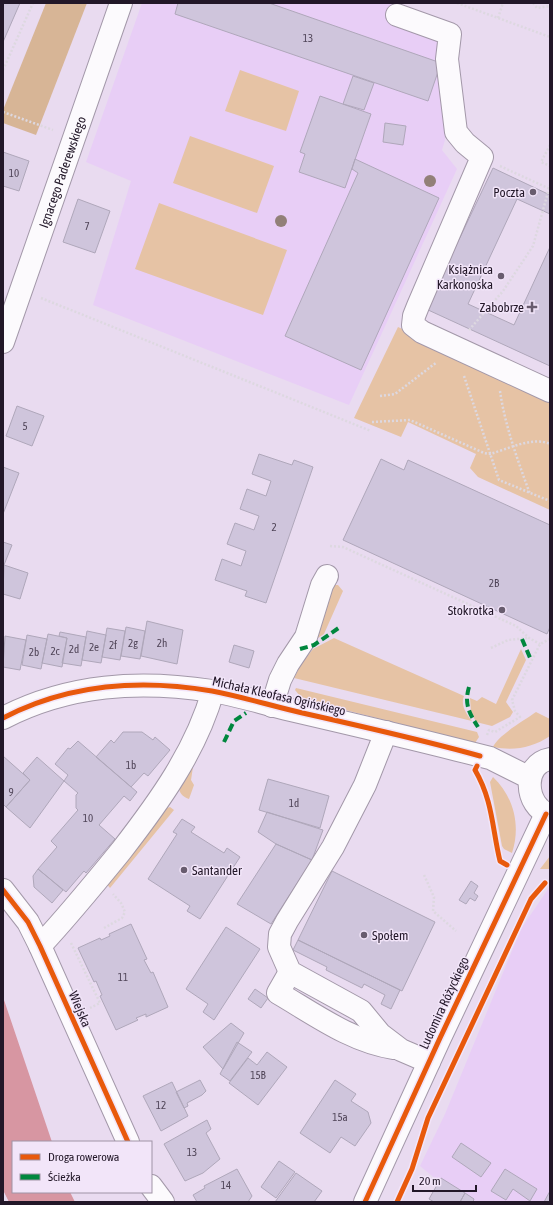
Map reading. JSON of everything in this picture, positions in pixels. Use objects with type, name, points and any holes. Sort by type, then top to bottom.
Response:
[{"type":"street","name":"Ignacego Paderewskiego","points":[[3,342],[121,3]]},
{"type":"street","points":[[397,15],[450,34],[447,59],[456,132],[465,143],[482,157],[414,316],[413,326],[422,332],[550,391]]},
{"type":"street","points":[[272,706],[283,675],[306,637],[322,585],[327,576]]},
{"type":"street","name":"Michała Kleofasa Ogińskiego","points":[[3,718],[48,698],[83,690],[119,686],[164,685],[213,691],[490,758],[530,778]]},
{"type":"street","points":[[40,946],[98,880],[150,814],[174,778],[200,726],[213,691]]},
{"type":"street","points":[[386,732],[365,785],[339,836],[280,934],[278,947],[290,972],[361,1011],[380,1034],[401,1050],[429,1062]]},
{"type":"street","points":[[548,814],[535,805],[531,799],[529,784],[530,778],[537,767],[550,759]]},
{"type":"street","name":"Ludomira Różyckiego","points":[[365,1202],[429,1062],[548,814]]},
{"type":"street","name":"Wiejska","points":[[3,890],[28,922],[40,946],[128,1141]]},
{"type":"street","points":[[152,1187],[163,1202]]},
{"type":"path","points":[[3,70],[33,3]]},
{"type":"path","points":[[457,3],[550,37]]},
{"type":"path","points":[[498,18],[503,3]]},
{"type":"path","points":[[533,3],[537,8],[550,6]]},
{"type":"path","points":[[3,112],[74,137]]},
{"type":"path","points":[[550,145],[541,162],[550,166]]},
{"type":"path","points":[[380,396],[396,394],[424,374],[454,347],[503,291],[533,246],[550,187],[482,157]]},
{"type":"path","points":[[21,290],[371,431]]},
{"type":"path","points":[[454,347],[499,480],[550,501]]},
{"type":"path","points":[[496,366],[502,406],[530,494]]},
{"type":"path","points":[[372,422],[410,420],[484,453],[490,454],[535,441],[544,441],[550,444]]},
{"type":"path","points":[[330,546],[343,547],[516,626],[529,638],[540,644]]},
{"type":"path","points":[[491,648],[508,640],[529,638]]},
{"type":"path","points":[[486,738],[488,730],[495,732],[520,717],[515,711],[512,700],[540,644],[550,640]]},
{"type":"path","points":[[424,875],[434,897],[433,911],[456,931]]},
{"type":"path","points":[[98,880],[121,903],[125,912],[122,918],[104,928]]},
{"type":"path","points":[[57,928],[74,945],[100,1003]]},
{"type":"shaded area","points":[[46,3],[87,3],[36,135],[3,123],[3,110]]},
{"type":"shaded area","points":[[142,3],[388,3],[443,23],[441,50],[445,140],[442,150],[457,169],[349,405],[93,305],[131,181],[86,162]]},
{"type":"shaded area","points":[[240,70],[299,91],[286,131],[225,111]]},
{"type":"shaded area","points":[[190,136],[274,166],[257,213],[173,183]]},
{"type":"shaded area","points":[[159,203],[287,250],[263,315],[135,269]]},
{"type":"shaded area","points":[[398,327],[550,398],[550,510],[478,477],[470,468],[476,454],[408,422],[401,437],[354,418]]},
{"type":"shaded area","points":[[338,585],[343,591],[324,634],[315,640],[331,587]]},
{"type":"shaded area","points":[[334,638],[464,696],[463,706],[472,721],[294,678],[301,664],[313,649]]},
{"type":"shaded area","points":[[521,649],[526,660],[506,702],[513,712],[510,717],[492,726],[476,722],[471,712],[470,698],[477,701],[482,697],[496,704]]},
{"type":"shaded area","points":[[296,688],[477,732],[479,737],[475,743],[310,701],[300,696],[295,690]]},
{"type":"shaded area","points":[[536,712],[550,719],[550,736],[523,748],[508,749],[493,747],[496,742],[506,733]]},
{"type":"shaded area","points":[[188,764],[193,767],[191,780],[194,785],[189,799],[180,793],[179,789],[181,779]]},
{"type":"shaded area","points":[[493,777],[506,794],[514,812],[516,833],[512,853],[504,849],[502,846],[490,782]]},
{"type":"shaded area","points":[[170,807],[174,810],[110,888],[105,882],[164,809]]},
{"type":"shaded area","points":[[550,856],[550,869],[540,869]]},
{"type":"shaded area","points":[[550,886],[550,1202],[480,1202],[470,1200],[464,1194],[438,1179],[437,1180],[420,1166],[445,1114],[521,929]]},
{"type":"shaded area","points":[[3,997],[52,1141],[12,1141],[12,1193],[70,1193],[75,1202],[9,1202],[3,1190]]},
{"type":"building","points":[[3,3],[20,3],[3,42]]},
{"type":"building","points":[[178,3],[269,3],[441,63],[428,101],[175,14]]},
{"type":"building","points":[[353,76],[374,83],[364,110],[343,104]]},
{"type":"building","points":[[320,96],[371,114],[345,188],[299,172],[305,154],[300,152]]},
{"type":"building","points":[[385,123],[406,126],[403,145],[383,142]]},
{"type":"building","points":[[3,152],[29,161],[19,191],[3,186]]},
{"type":"building","points":[[355,159],[439,198],[361,370],[285,336],[358,173],[352,169]]},
{"type":"building","points":[[493,168],[550,195],[550,214],[517,199],[468,304],[514,325],[550,247],[550,366],[426,309]]},
{"type":"building","points":[[78,199],[110,211],[95,253],[63,242]]},
{"type":"building","points":[[17,406],[44,416],[32,446],[6,436]]},
{"type":"building","points":[[259,454],[292,465],[294,460],[313,467],[266,603],[245,596],[247,591],[215,580],[222,559],[241,566],[246,551],[227,544],[235,523],[254,530],[259,516],[240,509],[247,489],[266,496],[271,481],[252,474]]},
{"type":"building","points":[[381,459],[404,470],[408,460],[550,525],[550,627],[547,634],[343,540]]},
{"type":"building","points":[[3,467],[19,473],[3,514]]},
{"type":"building","points":[[3,542],[12,545],[4,565],[3,565]]},
{"type":"building","points":[[4,565],[28,573],[20,599],[3,594]]},
{"type":"building","points":[[147,621],[183,630],[177,664],[141,656]]},
{"type":"building","points":[[126,627],[145,631],[140,659],[121,656]]},
{"type":"building","points":[[107,628],[125,631],[120,660],[102,657]]},
{"type":"building","points":[[87,631],[106,635],[101,663],[82,660]]},
{"type":"building","points":[[60,632],[86,637],[81,666],[62,663],[67,638],[59,636]]},
{"type":"building","points":[[48,634],[67,638],[62,667],[42,663]]},
{"type":"building","points":[[27,635],[47,639],[41,669],[22,665]]},
{"type":"building","points":[[5,636],[26,640],[20,670],[3,667]]},
{"type":"building","points":[[234,645],[254,651],[249,668],[229,662]]},
{"type":"building","points":[[123,732],[142,732],[153,740],[155,737],[170,750],[148,776],[144,773],[131,787],[96,757],[111,740],[114,743]]},
{"type":"building","points":[[78,741],[137,792],[130,801],[124,796],[99,825],[115,839],[86,873],[84,871],[66,892],[38,869],[57,847],[51,841],[78,810],[76,808],[76,795],[78,793],[64,781],[68,775],[55,764],[68,748],[70,749]]},
{"type":"building","points":[[3,756],[30,780],[6,807],[3,804]]},
{"type":"building","points":[[37,757],[64,781],[30,828],[6,807],[30,780],[23,773]]},
{"type":"building","points":[[268,779],[329,796],[320,828],[259,810]]},
{"type":"building","points":[[267,812],[323,830],[312,860],[276,844],[258,832]]},
{"type":"building","points":[[182,819],[195,827],[191,832],[224,853],[227,848],[240,857],[200,919],[187,911],[190,906],[148,879],[177,834],[173,832]]},
{"type":"building","points":[[276,844],[312,860],[271,924],[237,904]]},
{"type":"building","points":[[38,869],[63,890],[52,903],[34,887],[33,876]]},
{"type":"building","points":[[332,871],[435,922],[402,991],[298,940]]},
{"type":"building","points":[[471,881],[478,886],[474,893],[478,896],[475,901],[470,898],[466,904],[459,900]]},
{"type":"building","points":[[131,924],[147,959],[144,960],[151,973],[153,972],[168,1007],[146,1017],[146,1014],[136,1018],[138,1020],[116,1030],[100,996],[102,995],[96,981],[94,982],[78,948],[100,938],[101,940],[110,936],[109,934]]},
{"type":"building","points":[[226,927],[260,949],[214,1020],[203,1012],[208,1004],[186,989]]},
{"type":"building","points":[[298,940],[400,990],[391,1009],[381,1004],[385,995],[364,984],[362,988],[326,970],[327,967],[293,950]]},
{"type":"building","points":[[255,989],[268,998],[261,1008],[248,999]]},
{"type":"building","points":[[231,1023],[244,1033],[223,1069],[203,1047]]},
{"type":"building","points":[[237,1042],[252,1052],[230,1081],[220,1074]]},
{"type":"building","points":[[267,1052],[287,1067],[258,1105],[229,1083],[248,1058],[257,1065]]},
{"type":"building","points":[[200,1080],[206,1091],[202,1095],[187,1103],[188,1106],[184,1108],[176,1092]]},
{"type":"building","points":[[335,1080],[356,1094],[351,1101],[368,1112],[371,1123],[355,1146],[341,1137],[330,1153],[300,1133]]},
{"type":"building","points":[[172,1082],[188,1116],[161,1131],[143,1096]]},
{"type":"building","points":[[207,1120],[211,1129],[206,1133],[220,1159],[203,1173],[185,1181],[164,1144]]},
{"type":"building","points":[[461,1143],[491,1163],[481,1177],[452,1157]]},
{"type":"building","points":[[279,1161],[295,1172],[276,1198],[261,1187]]},
{"type":"building","points":[[237,1169],[252,1196],[248,1202],[197,1202],[193,1195],[205,1188],[204,1186]]},
{"type":"building","points":[[505,1169],[537,1189],[530,1201],[513,1189],[506,1200],[491,1191]]},
{"type":"building","points":[[296,1173],[322,1191],[314,1202],[275,1202]]},
{"type":"building","points":[[441,1178],[465,1193],[460,1202],[434,1202],[429,1199]]},
{"type":"building","points":[[550,1191],[550,1202],[544,1202]]},
{"type":"building","points":[[465,1193],[474,1199],[473,1202],[460,1202]]},
{"type":"marked path","points":[[300,649],[314,645],[340,627]]},
{"type":"marked path","points":[[522,639],[531,660]]},
{"type":"marked path","points":[[469,687],[467,698],[468,708],[478,727]]},
{"type":"marked path","points":[[224,742],[234,721],[246,713]]},
{"type":"cycle path","points":[[3,718],[53,698],[79,691],[132,685],[185,687],[236,696],[416,739],[480,756]]},
{"type":"cycle path","points":[[477,766],[475,770],[481,781],[489,804],[500,861],[507,865]]},
{"type":"cycle path","points":[[365,1202],[440,1038],[546,814]]},
{"type":"cycle path","points":[[397,1202],[412,1169],[428,1118],[531,899],[545,883]]},
{"type":"cycle path","points":[[3,890],[28,922],[40,946],[128,1141]]},
{"type":"place","name":"Poczta","points":[[533,192]]},
{"type":"place","name":"Książnica Karkonoska","points":[[501,276]]},
{"type":"place","name":"Zabobrze","points":[[532,307]]},
{"type":"place","name":"Stokrotka","points":[[502,610]]},
{"type":"place","name":"Santander","points":[[184,870]]},
{"type":"place","name":"Społem","points":[[364,935]]}]
